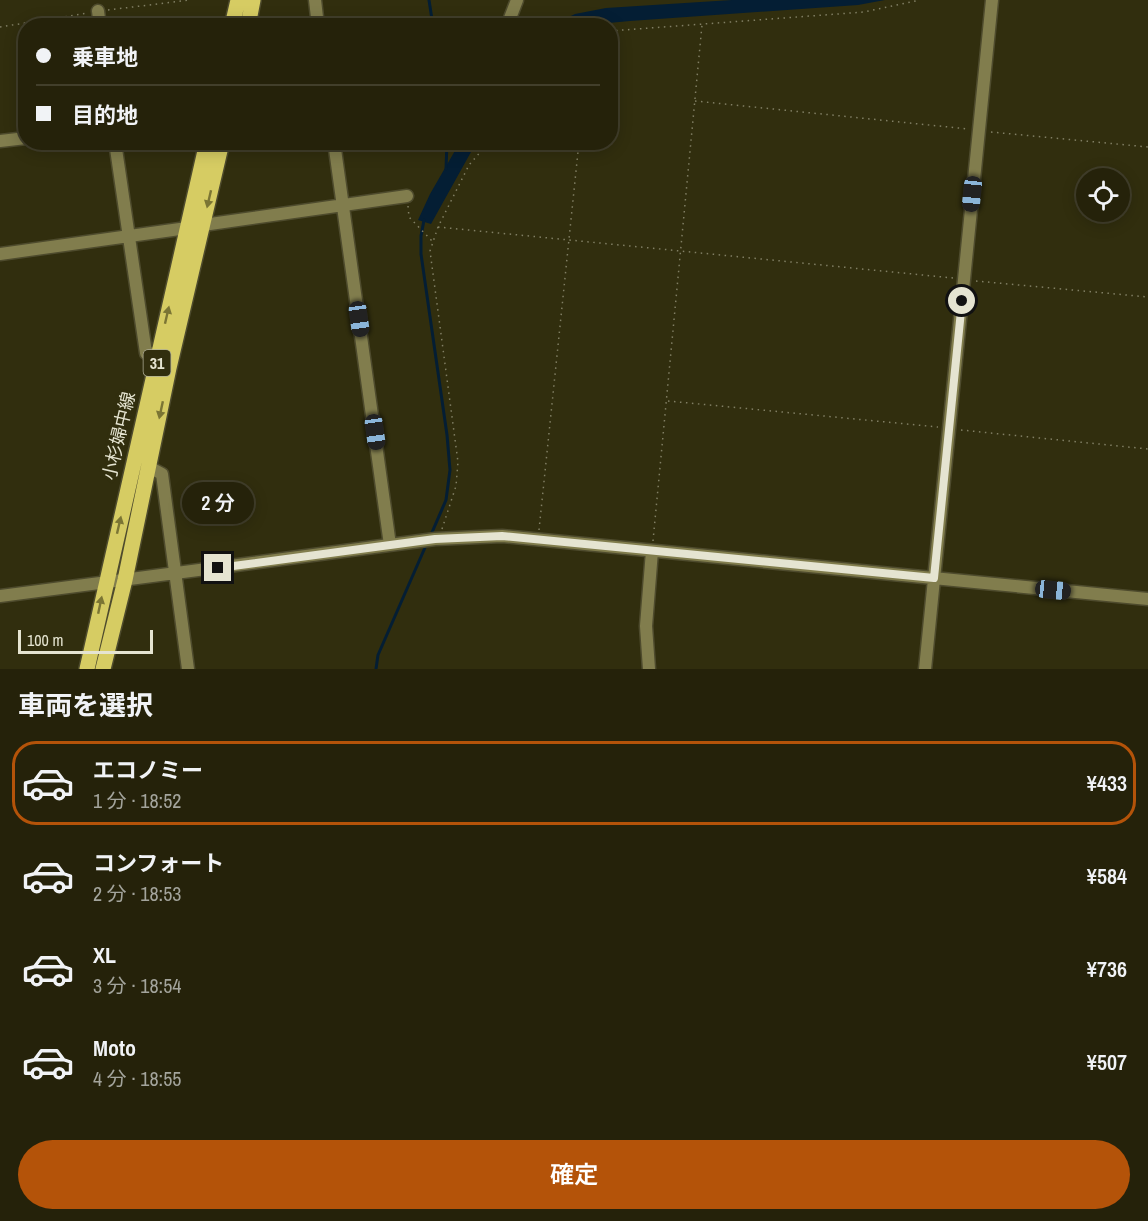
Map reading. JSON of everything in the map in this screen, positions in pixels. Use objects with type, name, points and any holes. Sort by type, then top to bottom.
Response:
[{"type":"main road","points":[[234,18],[238,0]]},
{"type":"main road","points":[[250,18],[253,0]]},
{"type":"main road","name":"小杉婦中線","points":[[103,669],[149,467],[195,227],[206,150]]},
{"type":"main road","name":"小杉婦中線","points":[[87,669],[105,582],[159,354],[219,150]]},
{"type":"street","points":[[315,0],[317,18]]},
{"type":"street","points":[[510,18],[517,0]]},
{"type":"street","points":[[925,669],[992,0]]},
{"type":"street","points":[[98,11],[99,18]]},
{"type":"street","points":[[0,141],[18,139]]},
{"type":"street","points":[[116,150],[146,353],[159,354]]},
{"type":"street","points":[[335,150],[390,545]]},
{"type":"street","points":[[0,254],[407,196]]},
{"type":"street","points":[[149,467],[162,474],[188,669]]},
{"type":"street","points":[[0,596],[422,540],[502,536],[1148,599]]},
{"type":"street","points":[[650,669],[646,626],[652,551]]},
{"type":"path","points":[[618,30],[864,12],[920,0]]},
{"type":"path","points":[[652,551],[702,25]]},
{"type":"path","points":[[695,101],[1148,147]]},
{"type":"path","points":[[437,539],[451,506],[458,462],[430,251],[438,227],[469,165],[482,150]]},
{"type":"path","points":[[538,539],[578,150]]},
{"type":"path","points":[[407,196],[409,217],[433,242]]},
{"type":"path","points":[[438,227],[1148,297]]},
{"type":"path","points":[[667,401],[1148,448]]},
{"type":"water","points":[[732,0],[885,0],[858,5],[618,22],[618,18],[567,18],[575,14],[606,8]]},
{"type":"water","points":[[455,150],[472,150],[431,224],[418,220]]},
{"type":"waterway","points":[[429,0],[432,18]]},
{"type":"waterway","points":[[446,169],[447,150]]},
{"type":"waterway","points":[[424,220],[421,254],[450,470],[446,500],[430,537]]},
{"type":"waterway","points":[[376,669],[378,655],[427,543]]},
{"type":"route","points":[[218,568],[435,539],[502,536],[934,578],[962,301]]}]
